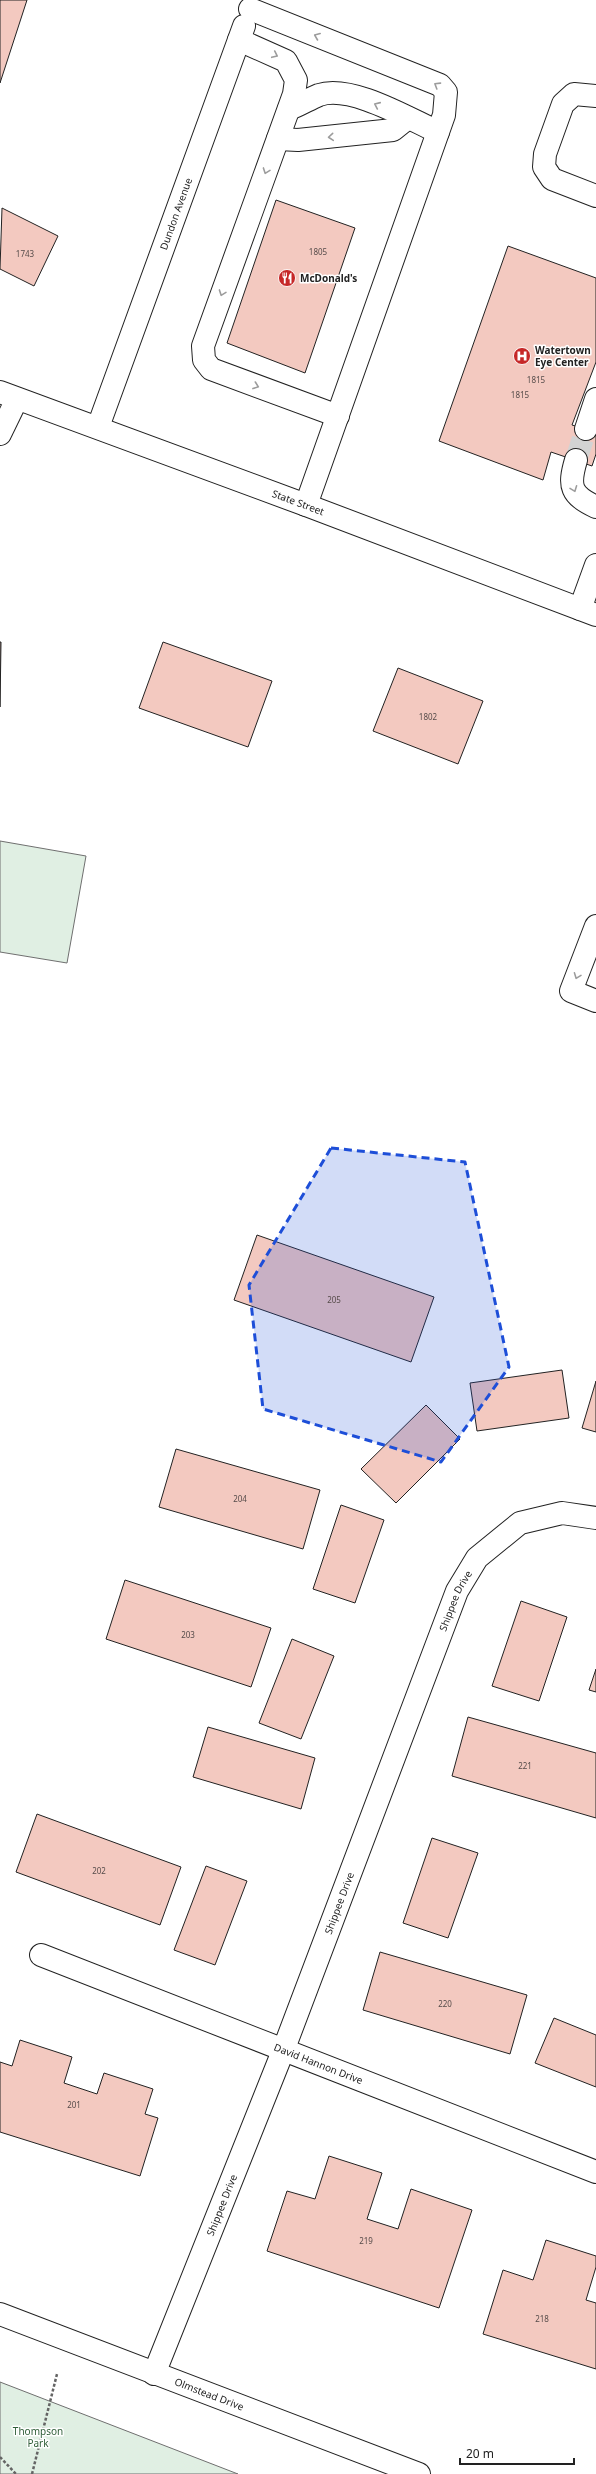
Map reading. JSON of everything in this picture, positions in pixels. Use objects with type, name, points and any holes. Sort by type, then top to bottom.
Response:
[{"type":"main road","name":"Dundon Avenue","points":[[98,427],[252,5]]},
{"type":"main road","points":[[252,5],[440,85],[446,92],[446,102],[438,132],[306,505]]},
{"type":"main road","points":[[239,40],[286,61],[296,80],[289,109],[203,346],[204,360],[211,369],[338,416]]},
{"type":"main road","points":[[289,109],[303,104],[319,95],[347,93],[438,132]]},
{"type":"main road","points":[[596,96],[574,94],[563,104],[545,154],[544,167],[552,179],[596,196]]},
{"type":"main road","points":[[278,139],[298,140],[392,130],[408,118]]},
{"type":"main road","points":[[0,434],[8,396]]},
{"type":"main road","name":"State Street","points":[[8,396],[98,427],[588,612]]},
{"type":"main road","points":[[586,429],[596,398]]},
{"type":"main road","points":[[576,460],[571,476],[573,490],[579,498],[596,506]]},
{"type":"main road","points":[[588,612],[596,565]]},
{"type":"main road","points":[[594,939],[571,991],[596,1000]]},
{"type":"main road","name":"Shippee Drive","points":[[154,2374],[283,2050],[457,1591],[477,1558],[520,1523],[562,1513],[596,1518]]},
{"type":"main road","name":"David Hannon Drive","points":[[41,1956],[596,2172]]},
{"type":"main road","name":"Olmstead Drive","points":[[0,2314],[419,2474]]},
{"type":"path","points":[[32,2474],[57,2374]]},
{"type":"path","points":[[0,2457],[16,2474]]},
{"type":"highlighted area","points":[[331,1148],[465,1162],[509,1367],[441,1462],[263,1409],[249,1285]]},
{"type":"green space","points":[[0,841],[86,856],[67,963],[0,952]]},
{"type":"green space","name":"Thompson Park","points":[[0,2382],[238,2474],[0,2474]]},
{"type":"building","points":[[0,0],[27,0],[0,83]]},
{"type":"building","points":[[276,200],[355,228],[305,373],[227,343]]},
{"type":"building","points":[[2,208],[58,236],[34,286],[0,269]]},
{"type":"building","points":[[508,246],[596,278],[596,362],[572,425],[596,432],[596,454],[592,466],[551,452],[543,480],[439,441]]},
{"type":"building","points":[[0,642],[1,642],[0,707]]},
{"type":"building","points":[[163,642],[272,681],[248,747],[139,708]]},
{"type":"building","points":[[398,668],[483,701],[458,764],[373,731]]},
{"type":"building","points":[[257,1235],[434,1297],[411,1362],[234,1300]]},
{"type":"building","points":[[562,1370],[569,1418],[477,1431],[470,1383]]},
{"type":"building","points":[[596,1381],[596,1432],[582,1428]]},
{"type":"building","points":[[426,1405],[460,1439],[396,1503],[361,1469]]},
{"type":"building","points":[[176,1449],[320,1490],[303,1549],[159,1507]]},
{"type":"building","points":[[341,1505],[384,1520],[355,1603],[313,1589]]},
{"type":"building","points":[[125,1580],[271,1628],[251,1687],[106,1639]]},
{"type":"building","points":[[521,1601],[567,1617],[539,1701],[492,1686]]},
{"type":"building","points":[[292,1639],[334,1656],[301,1739],[259,1723]]},
{"type":"building","points":[[596,1669],[596,1692],[589,1690]]},
{"type":"building","points":[[468,1717],[596,1753],[596,1818],[452,1776]]},
{"type":"building","points":[[208,1727],[315,1758],[301,1809],[193,1777]]},
{"type":"building","points":[[37,1814],[181,1867],[160,1925],[16,1872]]},
{"type":"building","points":[[432,1838],[478,1853],[448,1938],[403,1923]]},
{"type":"building","points":[[206,1866],[247,1881],[215,1965],[174,1950]]},
{"type":"building","points":[[380,1952],[527,1995],[510,2054],[363,2010]]},
{"type":"building","points":[[554,2018],[596,2035],[596,2087],[535,2063]]},
{"type":"building","points":[[20,2040],[72,2057],[64,2083],[97,2094],[104,2073],[153,2089],[145,2114],[158,2118],[140,2176],[0,2132],[0,2062],[12,2066]]},
{"type":"building","points":[[329,2156],[382,2173],[367,2219],[398,2229],[411,2189],[472,2210],[439,2308],[267,2251],[287,2191],[315,2199]]},
{"type":"building","points":[[546,2240],[596,2256],[596,2267],[586,2300],[596,2303],[596,2369],[483,2334],[503,2270],[533,2280]]},
{"type":"tunnel","points":[[576,460],[586,429]]},
{"type":"place","name":"McDonald's","points":[[287,278]]},
{"type":"place","name":"Watertown Eye Center","points":[[522,356]]}]
